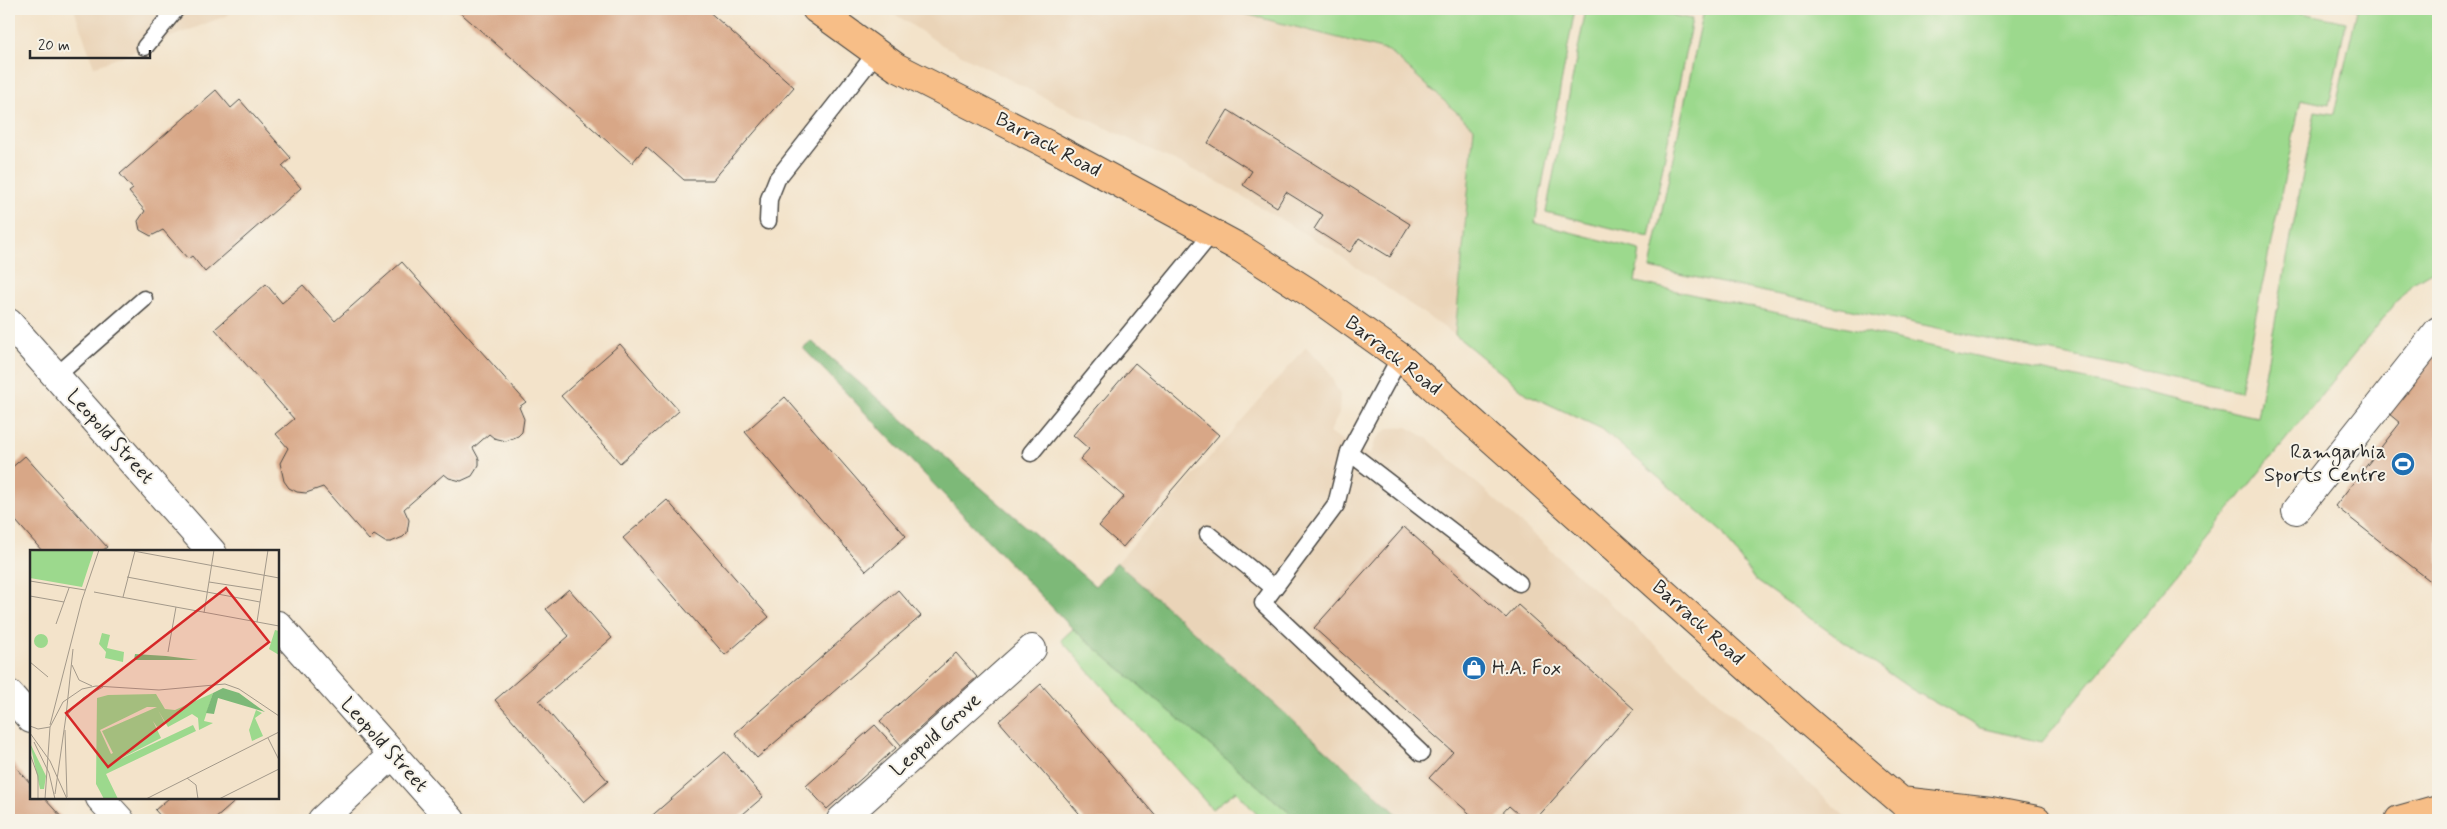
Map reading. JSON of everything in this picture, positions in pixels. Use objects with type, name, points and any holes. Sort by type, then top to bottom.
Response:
[{"type":"main road","name":"Barrack Road","points":[[816,9],[896,67],[1047,144],[1240,248],[1313,295],[1400,357],[1804,719],[1910,811],[1991,811],[2037,820]]},
{"type":"main road","points":[[2399,820],[2438,809]]},
{"type":"street","name":"Leopold Street","points":[[9,323],[210,550]]},
{"type":"street","points":[[2296,510],[2438,331]]},
{"type":"street","name":"Leopold Street","points":[[279,626],[451,820]]},
{"type":"street","name":"Leopold Grove","points":[[841,820],[1032,649]]},
{"type":"street","points":[[9,694],[30,718]]},
{"type":"street","points":[[322,820],[393,754]]},
{"type":"street","points":[[101,799],[120,820]]},
{"type":"lane","points":[[145,46],[176,9]]},
{"type":"lane","points":[[768,221],[769,199],[777,179],[876,53]]},
{"type":"lane","points":[[1031,453],[1212,233]]},
{"type":"lane","points":[[56,376],[144,299]]},
{"type":"lane","points":[[1400,357],[1349,452],[1336,505],[1263,603],[1421,753]]},
{"type":"lane","points":[[1349,452],[1519,583]]},
{"type":"lane","points":[[1208,534],[1274,588]]},
{"type":"shaded area","points":[[74,9],[233,9],[228,15],[94,67]]},
{"type":"shaded area","points":[[887,9],[1226,9],[1389,51],[1474,128],[1455,335],[1330,249],[1222,184],[1067,109],[942,45]]},
{"type":"shaded area","points":[[1306,347],[1326,367],[1340,395],[1339,414],[1329,433],[1370,455],[1376,439],[1389,428],[1407,427],[1427,438],[1849,820],[1404,820],[1117,563]]},
{"type":"green space","points":[[1226,9],[1575,9],[1535,223],[1640,250],[1635,282],[2257,417],[2315,111],[2334,114],[2357,10],[2354,9],[2438,9],[2438,268],[2411,284],[2042,742],[1980,728],[1911,689],[1754,579],[1722,532],[1602,429],[1527,394],[1455,335],[1474,128],[1389,51]]},
{"type":"green space","points":[[1586,9],[1641,9],[1692,19],[1649,237],[1546,212]]},
{"type":"green space","points":[[1704,9],[2284,9],[2346,22],[2329,105],[2301,99],[2240,391],[1650,268]]},
{"type":"green space","points":[[811,341],[1095,586],[1117,563],[1404,820],[1298,820],[1073,629],[803,348]]},
{"type":"green space","points":[[1073,629],[1298,820],[1262,820],[1236,791],[1212,809],[1061,640]]},
{"type":"building","points":[[456,9],[706,9],[794,87],[713,180],[684,180],[646,146],[632,163]]},
{"type":"building","points":[[216,90],[231,108],[240,100],[291,158],[282,166],[301,188],[205,272],[192,256],[188,259],[163,230],[151,236],[140,230],[138,221],[145,211],[129,192],[133,189],[120,174]]},
{"type":"building","points":[[1228,110],[1410,224],[1390,257],[1359,238],[1350,252],[1314,229],[1323,215],[1286,192],[1277,207],[1243,185],[1252,171],[1208,143]]},
{"type":"building","points":[[402,262],[526,402],[519,407],[524,419],[522,432],[518,436],[506,441],[494,438],[489,434],[473,448],[479,459],[479,465],[472,476],[461,481],[449,478],[444,474],[404,509],[409,520],[407,533],[403,537],[391,542],[385,542],[374,535],[369,540],[323,487],[306,493],[297,492],[289,488],[284,481],[280,463],[288,448],[276,434],[294,419],[215,329],[266,284],[282,303],[303,285],[335,321]]},
{"type":"building","points":[[620,344],[679,411],[620,463],[561,396]]},
{"type":"building","name":"Ramgarhia Sports Centre","points":[[2438,349],[2438,587],[2335,506],[2400,423],[2382,408]]},
{"type":"building","points":[[1135,363],[1219,435],[1123,547],[1099,526],[1124,497],[1080,459],[1089,449],[1073,435]]},
{"type":"building","points":[[785,397],[906,536],[866,571],[745,432]]},
{"type":"building","points":[[25,456],[107,547],[103,550],[41,550],[9,513],[9,470]]},
{"type":"building","points":[[667,500],[769,617],[725,655],[623,538]]},
{"type":"building","name":"H.A. Fox","points":[[1404,527],[1506,618],[1518,605],[1634,709],[1535,820],[1525,820],[1509,806],[1496,820],[1477,820],[1429,778],[1453,752],[1314,628]]},
{"type":"building","points":[[569,589],[612,638],[539,701],[608,781],[584,802],[495,700],[569,636],[546,609]]},
{"type":"building","points":[[898,590],[921,616],[757,758],[735,733]]},
{"type":"building","points":[[956,653],[977,677],[901,745],[880,721]]},
{"type":"building","points":[[1041,684],[1159,820],[1085,820],[999,721]]},
{"type":"building","points":[[875,725],[896,748],[827,809],[806,786]]},
{"type":"building","points":[[725,752],[763,797],[736,820],[647,820]]},
{"type":"building","points":[[9,759],[30,783],[30,799],[45,799],[64,820],[9,820]]},
{"type":"building","points":[[168,799],[238,799],[214,820],[164,820],[155,810]]},
{"type":"place","name":"Ramgarhia Sports Centre","points":[[2403,464]]},
{"type":"place","name":"H.A. Fox","points":[[1474,668]]}]
